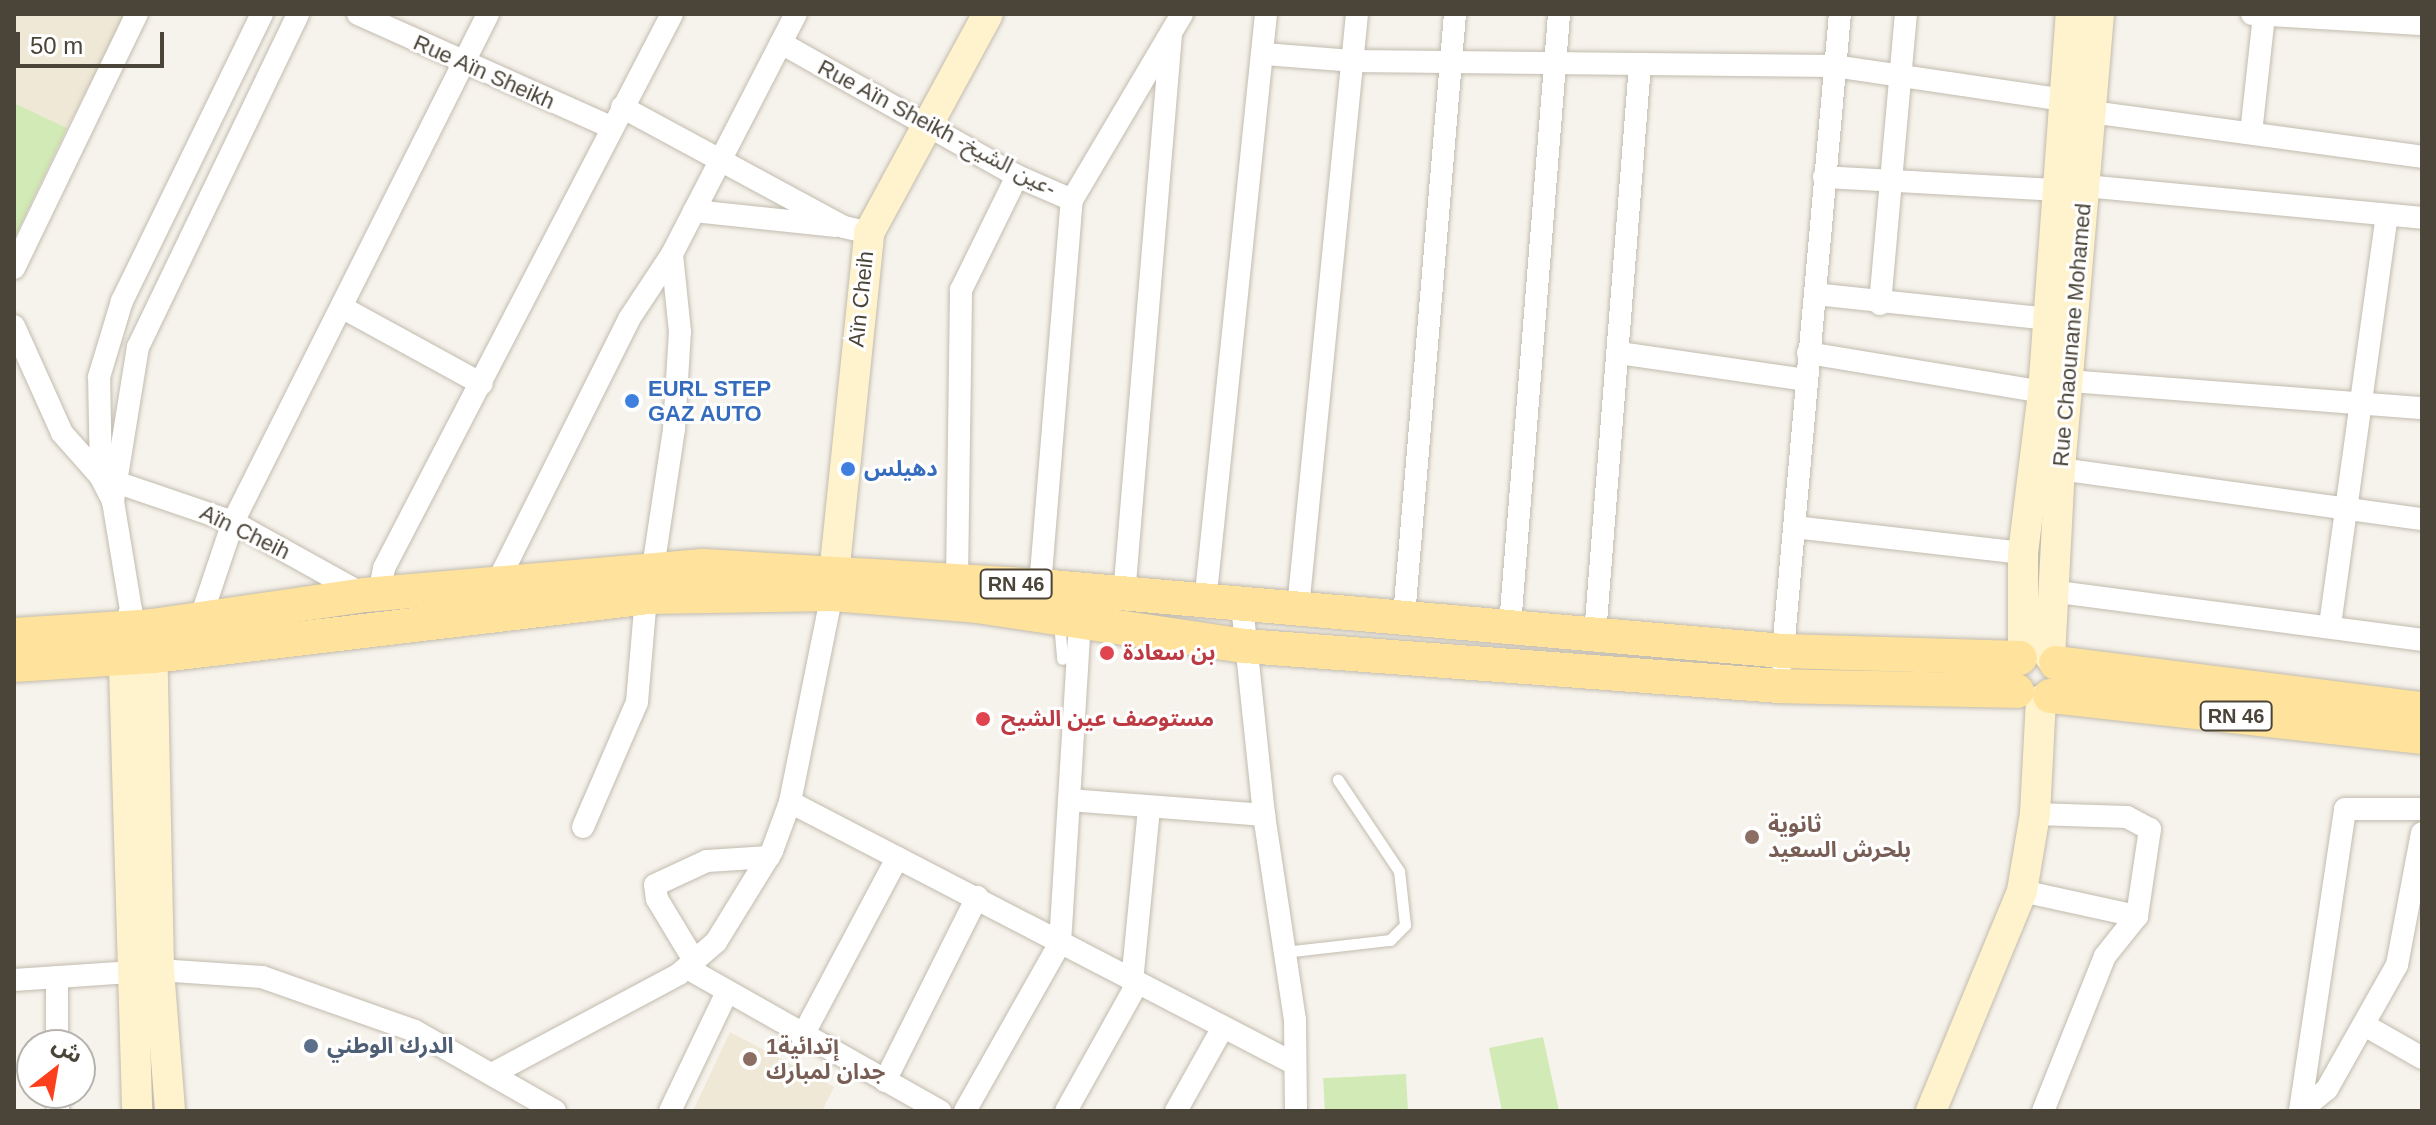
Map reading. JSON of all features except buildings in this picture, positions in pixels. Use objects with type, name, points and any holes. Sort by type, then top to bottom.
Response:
[{"type":"main road","name":"RN 46","points":[[14,665],[137,636],[201,617],[497,583],[957,580],[1205,603],[1510,625],[2422,709]]},
{"type":"main road","name":"RN 46","points":[[14,635],[137,636],[649,582]]},
{"type":"main road","name":"RN 46","points":[[833,582],[1245,646],[1779,686],[2037,674],[2422,737]]},
{"type":"street","points":[[14,268],[137,14]]},
{"type":"street","points":[[137,1111],[145,971],[137,636],[96,417],[110,335],[262,14]]},
{"type":"street","points":[[111,486],[138,347],[298,14]]},
{"type":"street","name":"Rue Aïn Sheikh","points":[[358,14],[463,65],[616,117]]},
{"type":"street","points":[[201,617],[233,522],[488,14]]},
{"type":"street","points":[[372,595],[616,117],[672,14]]},
{"type":"street","points":[[497,583],[629,319],[672,254],[796,14]]},
{"type":"street","points":[[694,211],[857,230],[930,125],[988,14]]},
{"type":"street","points":[[1205,603],[1266,14]]},
{"type":"street","points":[[1298,608],[1357,14]]},
{"type":"street","points":[[1404,616],[1455,14]]},
{"type":"street","points":[[1510,625],[1559,14]]},
{"type":"street","points":[[1779,686],[1840,14]]},
{"type":"street","points":[[1880,304],[1906,14]]},
{"type":"street","name":"Rue Chaounane Mohamed","points":[[2037,674],[2023,553],[2056,386],[2077,106],[2071,14]]},
{"type":"street","name":"Rue Chaounane Mohamed","points":[[2077,106],[2099,14]]},
{"type":"street","points":[[2252,14],[2422,24]]},
{"type":"street","points":[[2251,133],[2264,15]]},
{"type":"street","points":[[1124,595],[1177,21]]},
{"type":"street","name":"Rue Aïn Sheikh -عين الشيخ-","points":[[781,43],[1017,176],[1072,200],[1177,21]]},
{"type":"street","points":[[1264,54],[1352,61],[1834,66],[1899,79],[2251,133],[2421,153]]},
{"type":"street","points":[[1595,635],[1640,64]]},
{"type":"street","name":"Aïn Cheih","points":[[616,117],[722,157],[857,230],[833,582]]},
{"type":"street","points":[[957,580],[961,290],[1017,176]]},
{"type":"street","points":[[1824,177],[1890,184],[2071,188],[2422,218]]},
{"type":"street","name":"Rue Chaounane Mohamed","points":[[2037,674],[2051,591],[2060,469],[2056,386],[2048,319],[2071,188]]},
{"type":"street","points":[[1040,586],[1072,200]]},
{"type":"street","points":[[2330,625],[2359,399],[2387,216]]},
{"type":"street","points":[[583,827],[637,702],[649,582],[674,429],[680,332],[672,254]]},
{"type":"street","points":[[1815,294],[1880,304],[2048,319]]},
{"type":"street","points":[[343,308],[482,384]]},
{"type":"street","points":[[14,326],[62,433],[111,486]]},
{"type":"street","points":[[1619,353],[1807,380]]},
{"type":"street","points":[[1808,353],[2056,386],[2359,399],[2422,408]]},
{"type":"street","points":[[2060,469],[2422,519]]},
{"type":"street","name":"Aïn Cheih","points":[[111,486],[233,522],[372,595]]},
{"type":"street","points":[[1794,527],[2023,553]]},
{"type":"street","points":[[492,1074],[691,965],[724,930],[769,857],[790,802],[833,582]]},
{"type":"street","points":[[2051,591],[2330,625],[2422,640]]},
{"type":"street","points":[[1242,605],[1264,815],[1282,953],[1295,1020],[1296,1111]]},
{"type":"street","points":[[965,1111],[1060,943],[1069,800],[1070,618]]},
{"type":"street","points":[[1931,1111],[2022,891],[2035,814],[2037,674]]},
{"type":"street","points":[[1069,800],[1264,815]]},
{"type":"street","points":[[790,802],[977,897],[1222,1029],[1295,1064]]},
{"type":"street","points":[[1066,1111],[1135,983],[1149,808]]},
{"type":"street","points":[[2300,1111],[2345,809],[2422,809]]},
{"type":"street","points":[[2035,814],[2127,817],[2144,822],[2150,829],[2137,916],[2105,956],[2043,1111]]},
{"type":"street","points":[[2300,1111],[2327,1089],[2366,1026],[2415,929],[2422,833]]},
{"type":"street","points":[[769,857],[707,861],[655,885],[657,899],[691,965],[727,992],[802,1037],[940,1111]]},
{"type":"street","points":[[802,1037],[897,858]]},
{"type":"street","points":[[2022,891],[2137,916]]},
{"type":"street","points":[[885,1081],[977,897]]},
{"type":"street","points":[[145,971],[170,1111]]},
{"type":"street","points":[[14,980],[145,971],[262,977],[415,1031],[555,1111]]},
{"type":"street","points":[[57,977],[57,1029]]},
{"type":"street","points":[[670,1111],[727,992]]},
{"type":"street","points":[[2366,1026],[2422,1058]]},
{"type":"street","points":[[1176,1111],[1222,1029]]},
{"type":"lane","points":[[1062,659],[1070,618]]},
{"type":"lane","points":[[1282,953],[1390,940],[1405,925],[1399,871],[1338,780]]},
{"type":"shaded area","points":[[14,14],[127,14],[67,128],[14,103]]},
{"type":"shaded area","name":"1إتدائية جدان لمبارك","points":[[730,1032],[834,1087],[822,1111],[693,1111]]},
{"type":"green space","points":[[14,103],[67,128],[14,239]]},
{"type":"green space","points":[[1543,1037],[1559,1111],[1502,1111],[1489,1048]]},
{"type":"green space","points":[[1406,1074],[1408,1111],[1325,1111],[1323,1078]]},
{"type":"place","name":"EURL STEP GAZ AUTO","points":[[632,401]]},
{"type":"place","name":"دهيلس","points":[[848,469]]},
{"type":"place","name":"بن سعادة","points":[[1107,653]]},
{"type":"place","name":"مستوصف عين الشيح","points":[[983,719]]},
{"type":"place","name":"ثانوية بلحرش السعيد","points":[[1752,837]]},
{"type":"place","name":"الدرك الوطني","points":[[311,1046]]},
{"type":"place","name":"1إتدائية جدان لمبارك","points":[[750,1059]]}]
